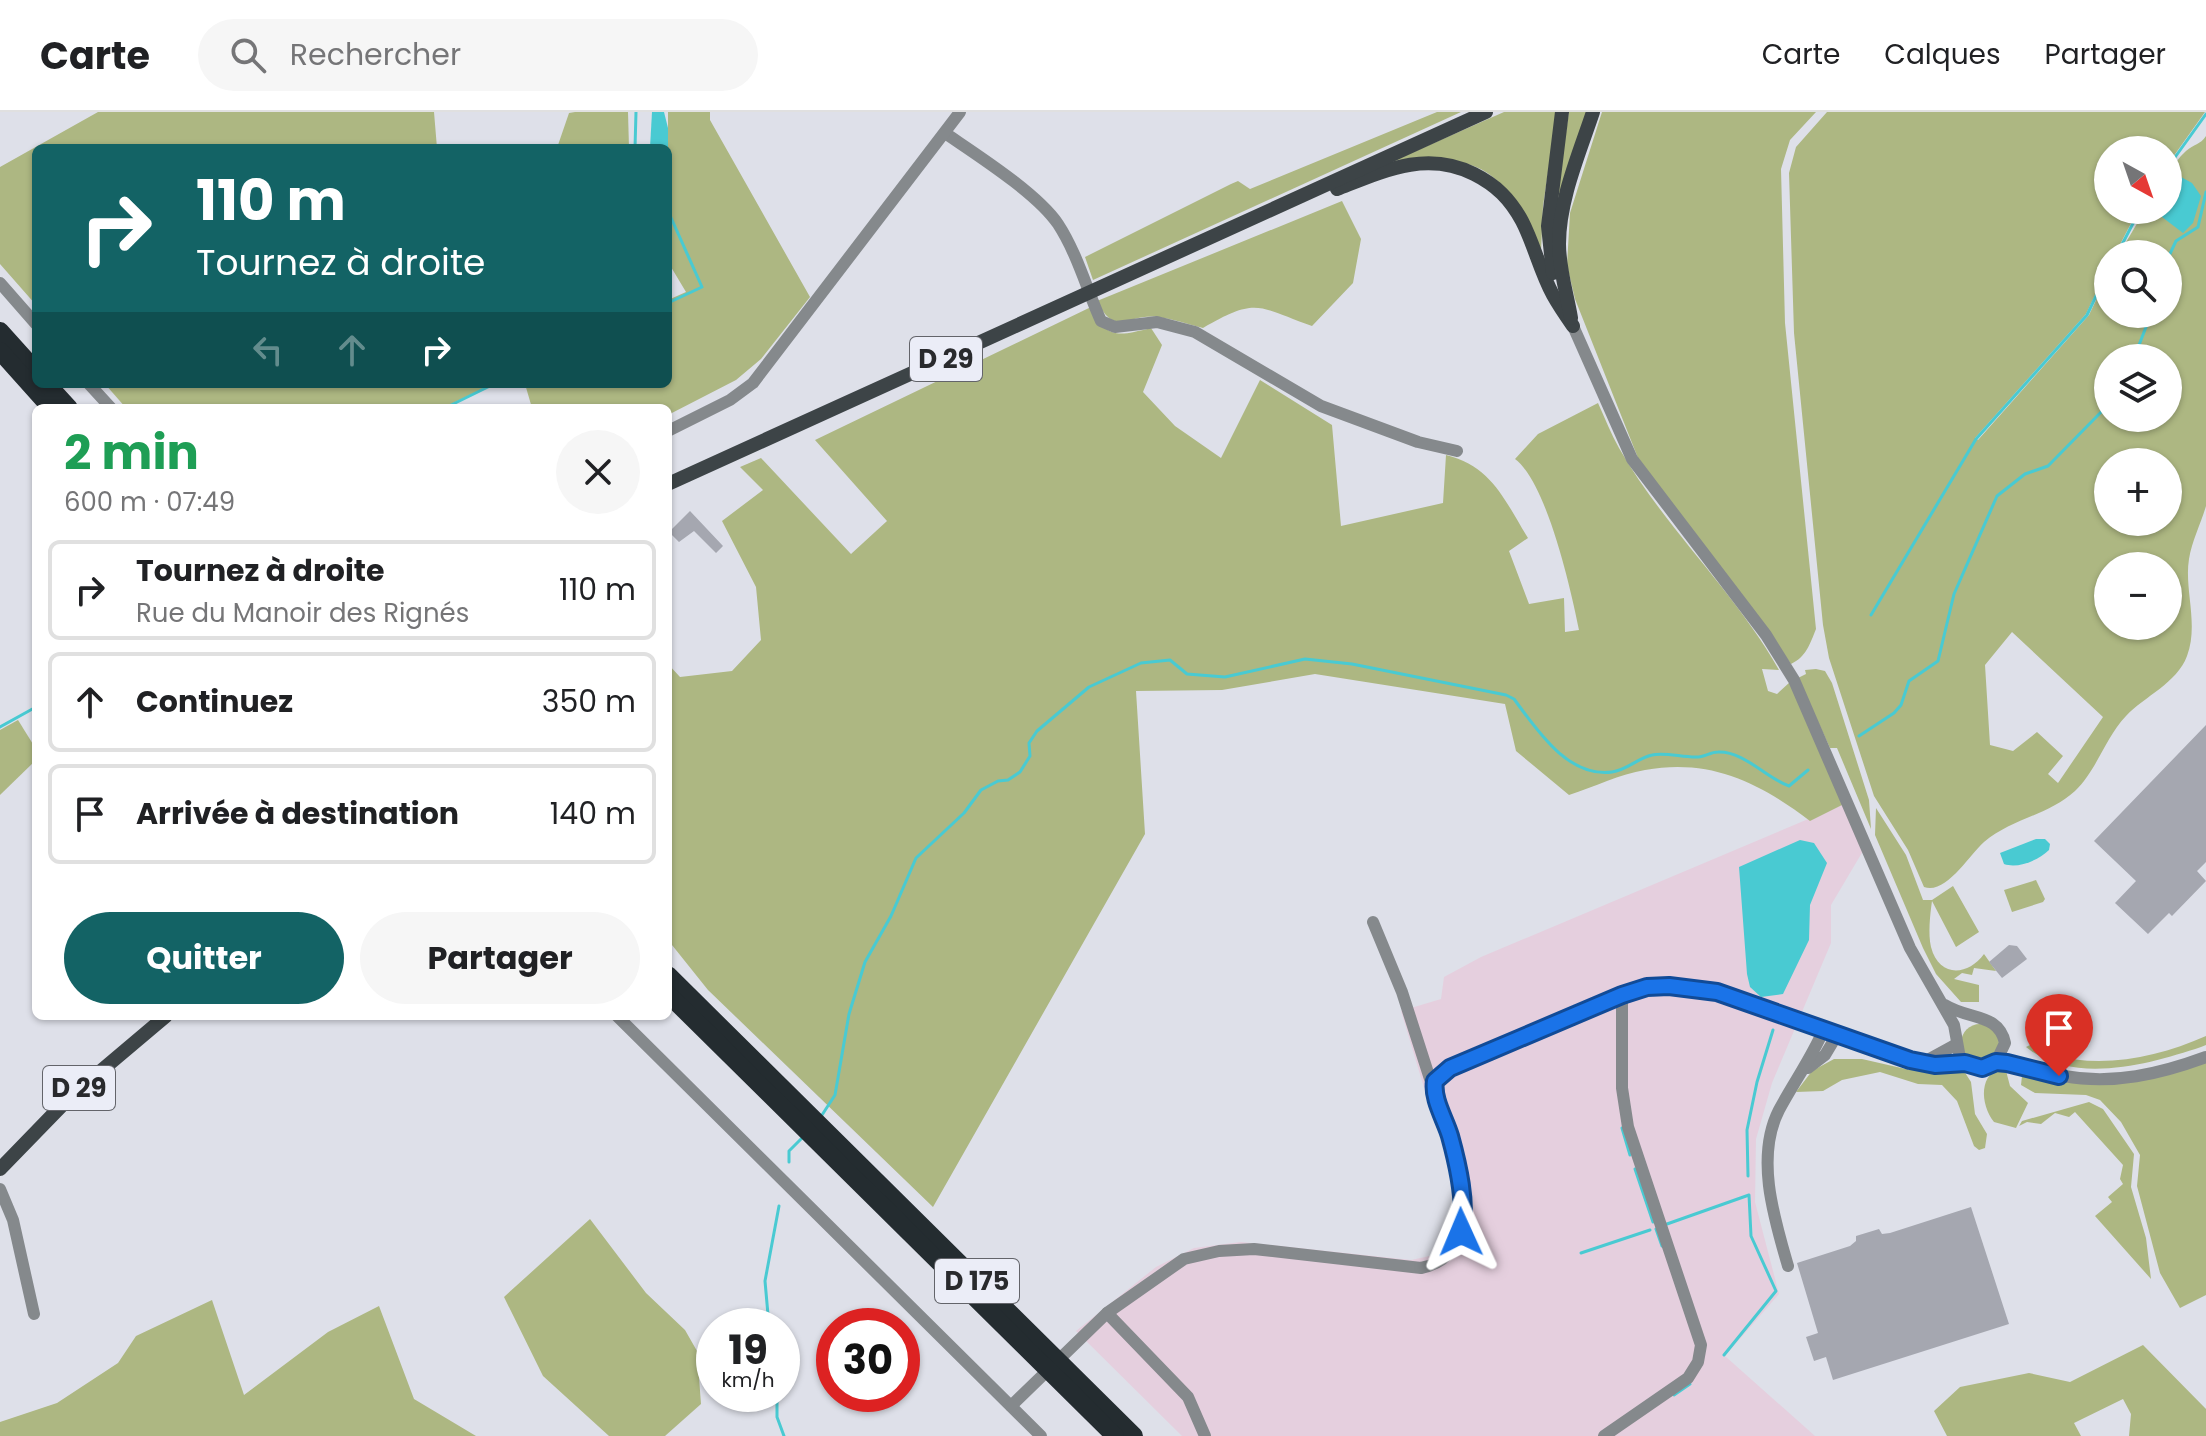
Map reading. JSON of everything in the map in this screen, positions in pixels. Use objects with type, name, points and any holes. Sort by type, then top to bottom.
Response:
[{"type":"highway","points":[[0,331],[32,367]]},
{"type":"highway","points":[[0,351],[32,387]]},
{"type":"highway","points":[[33,388],[47,404]]},
{"type":"highway","points":[[51,388],[65,404]]},
{"type":"highway","name":"D 175","points":[[672,979],[811,1127],[1115,1436]]},
{"type":"highway","name":"D 175","points":[[672,998],[1134,1436]]},
{"type":"main road","name":"D 29","points":[[672,482],[1486,112]]},
{"type":"main road","points":[[1562,112],[1548,240],[1553,273],[1573,326]]},
{"type":"main road","points":[[1573,326],[1561,266],[1560,230],[1565,200],[1593,112]]},
{"type":"main road","points":[[1251,220],[1275,215],[1404,165],[1434,162],[1458,167],[1492,184],[1514,207],[1552,295],[1573,326]]},
{"type":"main road","name":"D 29","points":[[0,1169],[81,1087],[161,1020]]},
{"type":"street","points":[[672,429],[730,400],[753,383],[960,112]]},
{"type":"street","points":[[945,133],[1026,192],[1053,217],[1101,321],[1115,327],[1157,322],[1195,332],[1321,406],[1418,442],[1457,451]]},
{"type":"street","points":[[0,283],[32,319]]},
{"type":"street","points":[[1573,326],[1632,459],[1766,635],[1794,680],[1910,948],[1926,979],[1945,1005],[1965,1063]]},
{"type":"street","points":[[93,388],[107,404]]},
{"type":"street","points":[[1373,922],[1397,979],[1430,1079],[1435,1081]]},
{"type":"street","points":[[1435,1081],[1450,1068],[1647,987],[1703,988],[1877,1049],[1935,1065],[1965,1063],[1982,1068],[1996,1062],[2029,1066],[2059,1076],[2104,1080],[2154,1073],[2206,1057]]},
{"type":"street","points":[[1604,1436],[1688,1378],[1698,1362],[1701,1345],[1628,1127],[1622,1088],[1622,995]]},
{"type":"street","points":[[1945,1005],[1960,1014],[1993,1022],[2000,1029],[2005,1043],[2029,1066]]},
{"type":"street","points":[[1924,1062],[1956,1040],[1964,1024],[1976,1019]]},
{"type":"street","points":[[621,1020],[1041,1436]]},
{"type":"street","points":[[1788,1266],[1773,1208],[1768,1150],[1779,1110],[1806,1069],[1824,1029]]},
{"type":"street","points":[[1806,1069],[1825,1055],[1837,1035]]},
{"type":"street","points":[[1996,1062],[2005,1043]]},
{"type":"street","points":[[1011,1406],[1107,1313],[1184,1259],[1219,1251],[1278,1251],[1411,1268],[1442,1261],[1457,1241],[1463,1220],[1453,1148],[1436,1097],[1435,1081]]},
{"type":"street","points":[[0,1189],[13,1220],[34,1314]]},
{"type":"street","points":[[1107,1313],[1188,1397],[1205,1436]]},
{"type":"shaded area","points":[[1844,804],[1863,851],[1831,905],[1831,943],[1772,1083],[1756,1139],[1755,1202],[1779,1294],[1725,1356],[1815,1436],[1182,1436],[1076,1331],[1156,1267],[1194,1248],[1241,1242],[1411,1260],[1439,1254],[1452,1233],[1456,1187],[1445,1138],[1425,1091],[1401,1011],[1441,999],[1444,977],[1481,957]]},
{"type":"green space","points":[[98,112],[434,112],[437,144],[41,144]]},
{"type":"green space","points":[[628,112],[629,144],[558,144],[569,113]]},
{"type":"green space","points":[[668,112],[710,112],[710,120],[810,297],[761,359],[736,380],[672,413],[672,404],[531,404],[526,388],[672,388],[672,298],[686,292],[672,269],[672,144],[668,144]]},
{"type":"green space","points":[[1437,112],[1461,112],[1093,280],[1085,257],[1231,184],[1238,181],[1250,189]]},
{"type":"green space","points":[[1504,112],[1557,112],[1543,206],[1541,252],[1515,202],[1488,173],[1450,160],[1393,161]]},
{"type":"green space","points":[[1569,112],[1588,112],[1555,206]]},
{"type":"green space","points":[[1602,112],[1816,112],[1790,140],[1781,169],[1785,323],[1816,629],[1804,654],[1791,664],[1638,458],[1575,299],[1567,265],[1570,213]]},
{"type":"green space","points":[[1827,112],[2205,112],[2182,144],[2182,136],[2094,136],[2094,224],[2131,224],[2122,240],[2094,240],[2094,297],[2086,314],[1975,438],[1978,440],[2089,315],[2094,304],[2094,328],[2182,328],[2182,240],[2127,240],[2137,224],[2182,224],[2182,155],[2206,136],[2206,506],[2189,559],[2192,632],[2187,656],[2176,674],[2126,716],[2075,791],[2054,806],[1995,834],[1949,880],[1932,888],[1924,887],[1908,850],[1874,796],[1829,658],[1823,625],[1794,333],[1789,173],[1796,147]],"holes":[[[2012,632],[2103,717],[2058,783],[2048,774],[2063,756],[2037,732],[2013,751],[1990,745],[1985,665]]]},
{"type":"green space","points":[[32,149],[32,300],[0,264],[0,167]]},
{"type":"green space","points":[[1342,201],[1361,239],[1353,283],[1312,326],[1257,308],[1235,312],[1203,328],[1158,317],[1117,321],[1110,319],[1097,301]]},
{"type":"green space","points":[[1091,307],[1102,325],[1115,333],[1151,328],[1162,345],[1143,392],[1175,426],[1221,458],[1260,380],[1332,425],[1341,526],[1443,503],[1446,455],[1475,467],[1496,487],[1528,538],[1509,551],[1529,604],[1564,598],[1565,632],[1579,630],[1564,565],[1537,490],[1515,459],[1538,434],[1598,403],[1616,443],[1637,477],[1741,613],[1779,670],[1762,669],[1768,691],[1777,694],[1790,682],[1844,804],[1810,821],[1772,795],[1734,777],[1713,771],[1669,767],[1636,772],[1569,795],[1516,751],[1505,704],[1315,674],[1222,690],[1136,691],[1145,834],[933,1207],[708,990],[672,945],[672,668],[680,677],[732,671],[761,640],[756,587],[722,521],[763,490],[740,467],[761,458],[851,554],[887,521],[815,440]]},
{"type":"green space","points":[[108,388],[484,388],[451,404],[122,404]]},
{"type":"green space","points":[[1805,670],[1825,671],[1832,683],[1869,800],[1871,829],[1837,748],[1830,748],[1798,678],[1806,674]]},
{"type":"green space","points":[[18,720],[32,743],[32,764],[0,795],[0,730]]},
{"type":"green space","points":[[1876,808],[1906,855],[1923,900],[1932,900],[1953,886],[1979,932],[1956,947],[1932,901],[1930,942],[1940,964],[1947,969],[1962,970],[1984,954],[1996,971],[1974,968],[1972,975],[1962,973],[1954,979],[1979,985],[1979,1002],[1961,1002],[1936,974],[1875,835]]},
{"type":"green space","points":[[2036,880],[2045,899],[2043,902],[2012,912],[2004,890]]},
{"type":"green space","points":[[1980,1024],[1993,1030],[1999,1043],[1993,1056],[1980,1062],[1967,1056],[1961,1043],[1967,1030]]},
{"type":"green space","points":[[2206,1036],[2206,1045],[2201,1047],[2159,1060],[2112,1068],[2066,1066],[2045,1059],[2026,1047],[2042,1039],[2052,1055],[2111,1061],[2169,1050]]},
{"type":"green space","points":[[1834,1059],[1862,1059],[1910,1070],[1962,1068],[1971,1082],[1975,1114],[1987,1134],[1985,1148],[1979,1150],[1974,1146],[1957,1101],[1942,1085],[1918,1084],[1880,1072],[1842,1080],[1823,1091],[1796,1092],[1812,1071]]},
{"type":"green space","points":[[2206,1062],[2206,1295],[2180,1308],[2160,1273],[2137,1186],[2140,1155],[2121,1122],[2100,1100],[2086,1095],[2035,1093],[2021,1085],[2022,1076],[2015,1068],[2066,1081]]},
{"type":"green space","points":[[2005,1067],[2010,1086],[2028,1103],[2016,1128],[1994,1122],[1984,1098],[1990,1075]]},
{"type":"green space","points":[[2089,1102],[2103,1109],[2134,1154],[2131,1187],[2146,1238],[2151,1279],[2095,1216],[2112,1202],[2108,1197],[2123,1184],[2120,1179],[2123,1165],[2075,1112],[2069,1117],[2055,1113],[2041,1124],[2027,1122],[2019,1126],[2022,1121]]},
{"type":"green space","points":[[590,1219],[646,1293],[685,1330],[696,1349],[696,1408],[665,1436],[609,1436],[543,1376],[504,1297]]},
{"type":"green space","points":[[212,1300],[244,1395],[328,1332],[379,1306],[414,1399],[476,1436],[0,1436],[0,1422],[57,1403],[118,1363],[136,1336]]},
{"type":"green space","points":[[2143,1345],[2206,1409],[2206,1436],[2129,1436],[2131,1414],[2123,1399],[2074,1423],[2081,1436],[1947,1436],[1934,1411],[1960,1387],[2029,1373],[2070,1382]]},
{"type":"water","points":[[652,112],[664,112],[668,144],[650,144]]},
{"type":"water","points":[[2182,178],[2192,183],[2201,196],[2193,223],[2183,233],[2171,224],[2182,224]]},
{"type":"water","points":[[2036,839],[2045,839],[2050,844],[2049,850],[2028,863],[2004,864],[2000,853]]},
{"type":"water","points":[[1800,840],[1814,843],[1827,863],[1810,905],[1809,940],[1783,994],[1761,997],[1750,987],[1747,974],[1739,867]]},
{"type":"building","points":[[690,511],[723,546],[716,553],[694,531],[679,542],[672,535],[672,529]]},
{"type":"building","points":[[2206,725],[2206,862],[2197,871],[2206,881],[2172,916],[2169,913],[2148,934],[2115,903],[2136,881],[2094,841]]},
{"type":"building","points":[[2009,945],[2017,946],[2027,959],[2002,978],[1989,962]]},
{"type":"building","points":[[1971,1207],[2009,1324],[1833,1380],[1826,1357],[1814,1361],[1806,1337],[1818,1333],[1797,1263],[1850,1246],[1856,1241],[1856,1236],[1879,1229],[1882,1234],[1890,1233]]},
{"type":"waterway","points":[[635,144],[636,112]]},
{"type":"waterway","points":[[2182,147],[2206,114]]},
{"type":"waterway","points":[[2178,240],[2198,227],[2206,192]]},
{"type":"waterway","points":[[672,220],[702,287],[672,301]]},
{"type":"waterway","points":[[2124,240],[2133,224]]},
{"type":"waterway","points":[[1871,615],[1976,439],[2087,315],[2094,300]]},
{"type":"waterway","points":[[2139,344],[2146,328]]},
{"type":"waterway","points":[[453,404],[486,388]]},
{"type":"waterway","points":[[1859,736],[1894,713],[1901,705],[1909,681],[1938,661],[1954,594],[1997,496],[2025,474],[2048,466],[2094,419]]},
{"type":"waterway","points":[[822,1115],[835,1095],[849,1014],[865,962],[891,916],[916,858],[964,813],[981,790],[1020,772],[1030,756],[1029,743],[1037,731],[1089,687],[1141,663],[1170,660],[1187,674],[1225,677],[1305,659],[1352,664],[1506,695],[1514,699],[1555,749],[1568,760],[1596,772],[1617,771],[1657,754],[1698,757],[1718,752],[1746,760],[1789,786],[1808,770]]},
{"type":"waterway","points":[[0,727],[32,709]]},
{"type":"waterway","points":[[1748,1176],[1747,1130],[1757,1082],[1773,1030]]},
{"type":"waterway","points":[[1622,1128],[1630,1155]]},
{"type":"waterway","points":[[789,1162],[789,1151],[804,1136]]},
{"type":"waterway","points":[[1635,1169],[1653,1222]]},
{"type":"waterway","points":[[1667,1224],[1749,1195],[1751,1236],[1776,1291],[1724,1355]]},
{"type":"waterway","points":[[767,1308],[765,1281],[779,1206]]},
{"type":"waterway","points":[[1656,1229],[1662,1246]]},
{"type":"waterway","points":[[1581,1253],[1650,1230]]},
{"type":"waterway","points":[[1674,1395],[1690,1384]]},
{"type":"waterway","points":[[777,1412],[784,1436]]},
{"type":"route","points":[[1461,1232],[1463,1220],[1458,1173],[1436,1097],[1435,1081],[1450,1068],[1647,987],[1703,988],[1910,1060],[1935,1065],[1965,1063],[1982,1068],[1996,1062],[2007,1063],[2029,1066],[2059,1076]]}]
